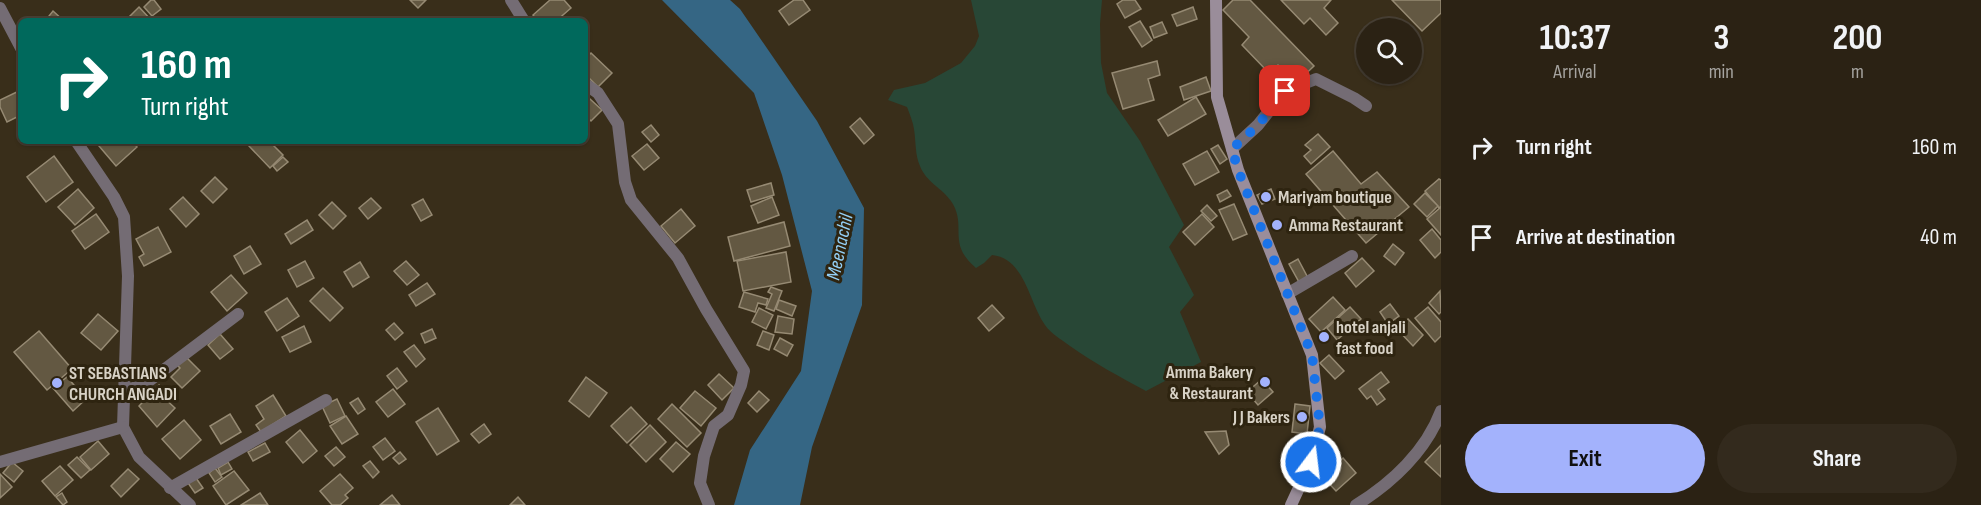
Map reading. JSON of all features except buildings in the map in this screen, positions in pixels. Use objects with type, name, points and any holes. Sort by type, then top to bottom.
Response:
[{"type":"main road","points":[[1216,0],[1217,97],[1238,170],[1312,355],[1320,427],[1311,462],[1291,505]]},
{"type":"street","points":[[512,0],[522,18]]},
{"type":"street","points":[[0,8],[18,42]]},
{"type":"street","points":[[1232,149],[1258,125],[1285,91],[1317,79],[1366,106]]},
{"type":"street","points":[[588,86],[598,93],[618,124],[625,182],[631,200],[678,258],[744,371],[741,385],[728,415],[714,426],[704,456],[700,483],[709,505]]},
{"type":"street","points":[[78,144],[114,197],[124,217],[128,276],[123,427],[139,457],[190,505]]},
{"type":"street","points":[[1287,294],[1352,255]]},
{"type":"street","points":[[124,392],[145,384],[238,315]]},
{"type":"street","points":[[170,488],[326,400]]},
{"type":"street","points":[[1356,505],[1376,493],[1422,448],[1441,411]]},
{"type":"street","points":[[0,462],[123,427]]},
{"type":"green space","points":[[971,0],[1102,0],[1101,63],[1107,93],[1140,141],[1184,225],[1169,247],[1194,295],[1180,312],[1201,362],[1146,391],[1088,358],[1050,331],[1039,316],[1025,283],[1012,264],[992,255],[976,268],[967,259],[959,242],[956,210],[947,196],[926,176],[920,166],[916,153],[914,126],[907,107],[888,100],[894,90],[925,83],[961,63],[975,46],[979,36]]},
{"type":"water","name":"Meenachil","points":[[662,0],[730,0],[740,9],[817,121],[864,208],[862,305],[812,447],[800,505],[734,505],[750,450],[801,371],[812,291],[782,175],[754,93]]},
{"type":"place","name":"Mariyam boutique","points":[[1266,197]]},
{"type":"place","name":"Amma Restaurant","points":[[1277,225]]},
{"type":"place","name":"hotel anjali fast food","points":[[1324,337]]},
{"type":"place","name":"Amma Bakery & Restaurant","points":[[1265,382]]},
{"type":"place","name":"ST SEBASTIANS CHURCH ANGADI","points":[[57,383]]},
{"type":"place","name":"J J Bakers","points":[[1302,417]]},
{"type":"route","points":[[1285,91],[1258,125],[1232,149],[1238,170],[1312,355],[1320,427],[1311,462]]}]
